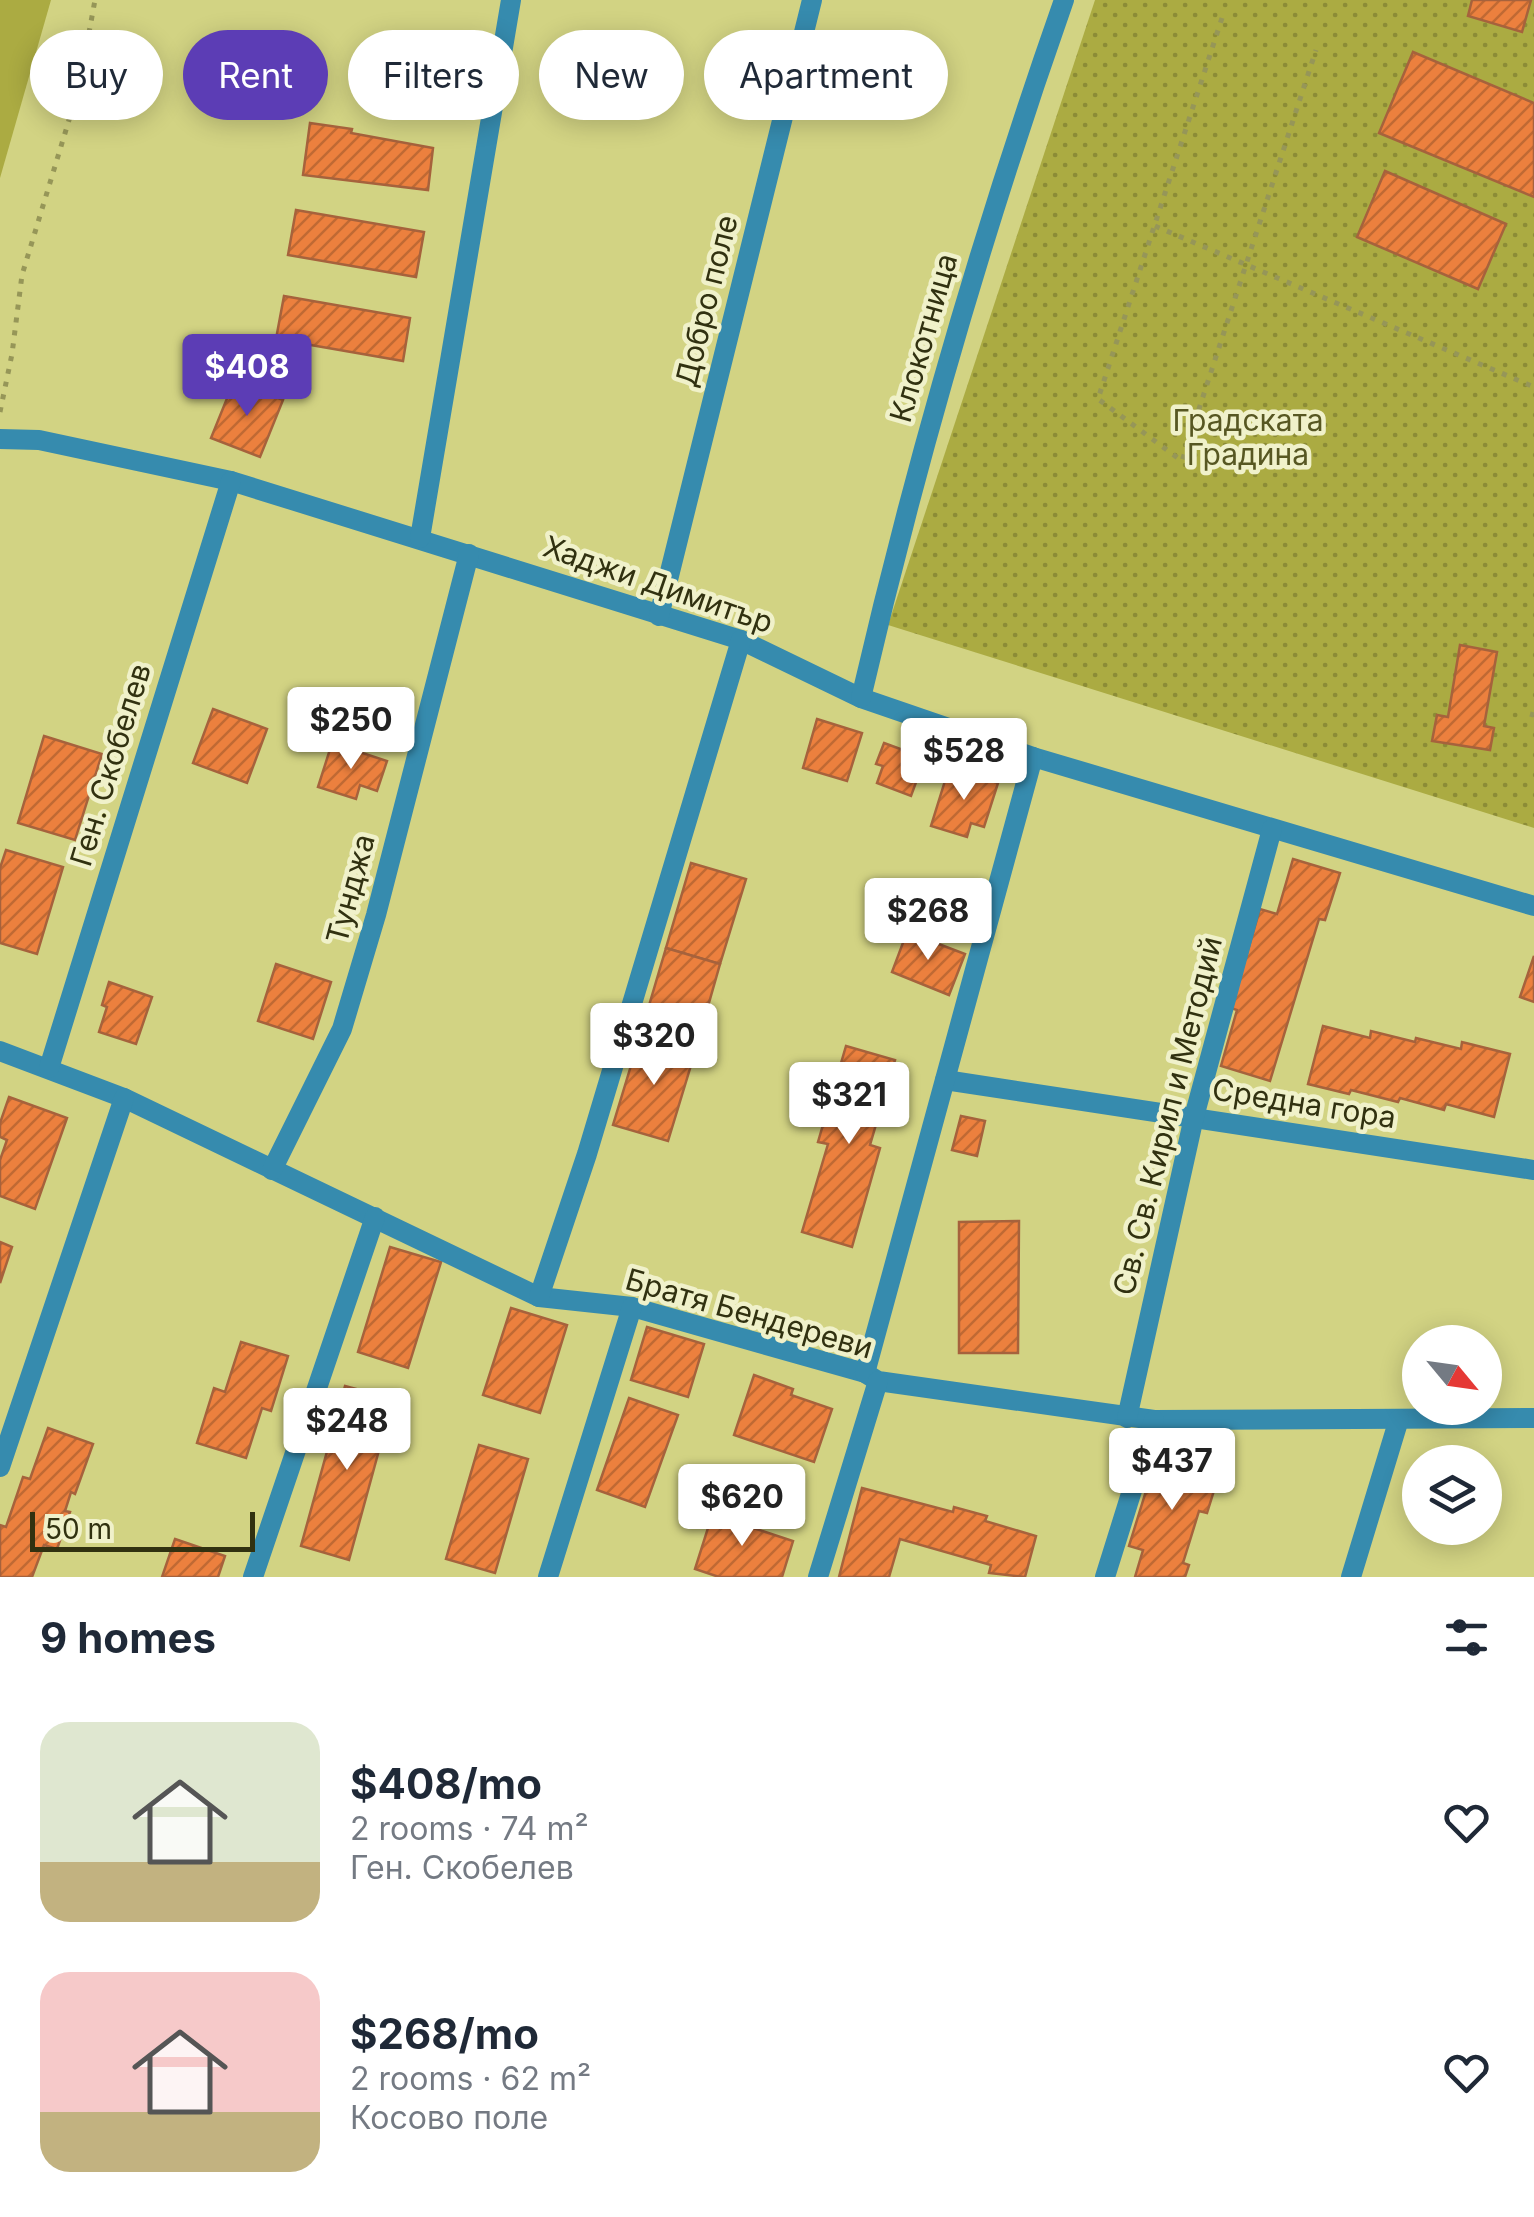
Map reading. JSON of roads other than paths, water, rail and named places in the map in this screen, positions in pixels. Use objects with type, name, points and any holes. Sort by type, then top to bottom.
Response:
[{"type":"street","points":[[420,538],[511,0]]},
{"type":"street","name":"Добро поле","points":[[659,616],[812,0]]},
{"type":"street","name":"Клокотница","points":[[861,698],[914,481],[1016,138],[1064,0]]},
{"type":"street","name":"Хаджи Димитър","points":[[0,439],[39,440],[231,480],[741,640],[861,698],[1033,757],[1534,906]]},
{"type":"street","name":"Ген. Скобелев","points":[[49,1068],[231,480]]},
{"type":"street","name":"Тунджа","points":[[272,1170],[342,1029],[376,915],[468,554]]},
{"type":"street","points":[[539,1297],[587,1154],[741,640]]},
{"type":"street","points":[[818,1577],[945,1080],[1033,757]]},
{"type":"street","name":"Св. Св. Кирил и Методий","points":[[1127,1418],[1194,1118],[1272,829]]},
{"type":"street","name":"Братя Бендереви","points":[[0,1051],[124,1098],[539,1297],[632,1308],[872,1377],[1154,1420],[1534,1418]]},
{"type":"street","name":"Средна гора","points":[[945,1080],[1534,1170]]},
{"type":"street","points":[[0,1467],[124,1098]]},
{"type":"street","points":[[253,1577],[375,1218]]},
{"type":"street","points":[[548,1577],[632,1308]]},
{"type":"street","points":[[1351,1577],[1399,1419]]},
{"type":"street","points":[[1106,1577],[1154,1420]]},
{"type":"park label","name":"Градската Градина","points":[[1248,438]]}]
